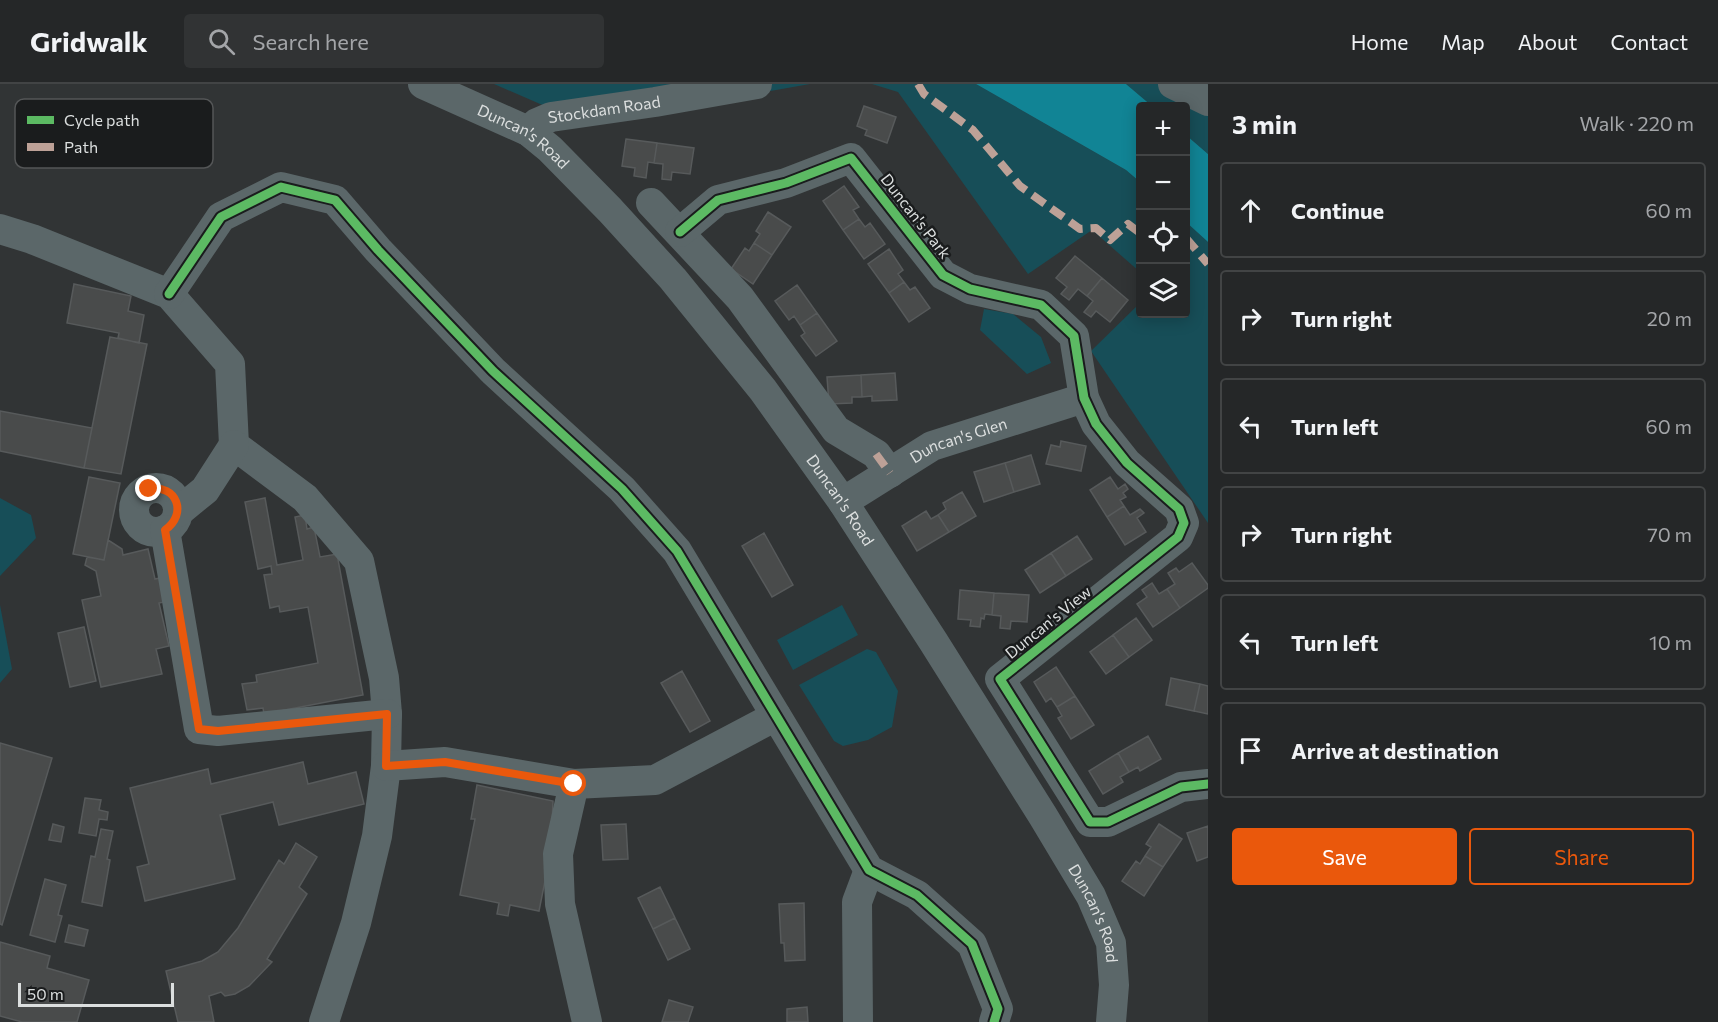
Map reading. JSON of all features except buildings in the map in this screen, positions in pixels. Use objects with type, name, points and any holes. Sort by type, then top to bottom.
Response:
[{"type":"street","name":"Duncan's Road","points":[[423,84],[528,131],[550,149],[673,279],[763,390],[843,502],[1031,796],[1091,896],[1111,942],[1114,984],[1111,1022]]},
{"type":"street","name":"Stockdam Road","points":[[528,131],[537,123],[551,117],[757,84]]},
{"type":"street","points":[[1173,84],[1208,101]]},
{"type":"street","name":"Duncan's Park","points":[[680,232],[718,200],[786,183],[851,158],[943,274],[970,289],[1041,305],[1074,336],[1084,398]]},
{"type":"street","points":[[169,294],[221,217],[281,187],[335,200],[378,250],[485,362],[622,489],[678,551],[869,870],[917,895],[972,944],[998,1009],[994,1022]]},
{"type":"street","points":[[651,203],[740,298],[836,430],[883,464]]},
{"type":"street","points":[[0,229],[32,239],[169,294],[230,364],[234,446],[205,490],[171,521],[199,729],[218,731],[387,714]]},
{"type":"street","name":"Duncan's Glen","points":[[843,502],[883,464],[932,446],[1084,398]]},
{"type":"street","name":"Duncan's View","points":[[1084,398],[1096,424],[1114,448],[1127,463],[1179,509],[1184,523],[1178,537],[1000,680],[1090,822],[1108,822],[1181,787],[1208,784]]},
{"type":"street","points":[[234,446],[305,498],[359,561],[384,678],[387,714],[386,766],[377,836],[356,923],[324,1022]]},
{"type":"street","points":[[386,766],[445,762],[574,784],[655,780],[776,716]]},
{"type":"street","points":[[574,784],[558,854],[560,904],[587,1022]]},
{"type":"street","points":[[858,1022],[857,902],[869,870]]},
{"type":"shaded area","points":[[494,84],[810,84],[586,124]]},
{"type":"shaded area","points":[[872,84],[976,84],[1126,170],[1136,179],[1136,268],[1092,230],[1028,274],[898,92]]},
{"type":"shaded area","points":[[976,84],[1126,84],[1147,102],[1136,102],[1136,179],[1126,170]]},
{"type":"shaded area","points":[[1126,84],[1208,84],[1208,154],[1190,138],[1190,102],[1147,102]]},
{"type":"shaded area","points":[[1190,138],[1208,154],[1208,242],[1190,226]]},
{"type":"shaded area","points":[[1190,226],[1208,242],[1208,523],[1091,351],[1136,307],[1136,318],[1190,318]]},
{"type":"shaded area","points":[[984,309],[1013,314],[1041,337],[1051,363],[1027,374],[980,330]]},
{"type":"shaded area","points":[[0,498],[31,515],[36,538],[0,576]]},
{"type":"shaded area","points":[[0,605],[12,669],[0,683]]},
{"type":"shaded area","points":[[842,605],[858,635],[793,670],[777,640]]},
{"type":"shaded area","points":[[867,649],[876,652],[898,691],[892,727],[868,740],[843,746],[834,741],[799,685]]},
{"type":"marked path","points":[[918,84],[924,94],[973,130],[1020,186],[1080,229],[1096,228],[1110,240],[1128,224],[1136,230]]},
{"type":"marked path","points":[[1190,243],[1208,264]]},
{"type":"marked path","points":[[876,454],[890,473]]},
{"type":"cycle path","points":[[680,232],[718,200],[786,183],[851,158],[943,275],[970,289],[1041,305],[1074,336],[1084,398],[1096,424],[1127,463],[1179,509],[1184,523],[1178,537],[1000,679],[1090,822],[1108,822],[1181,787],[1208,784]]},
{"type":"cycle path","points":[[169,294],[221,217],[281,187],[335,200],[378,250],[493,371],[622,489],[677,551],[869,870],[917,895],[972,944],[998,1009],[994,1022]]},
{"type":"route","points":[[149,489],[164,489],[175,498],[177,505],[176,520],[165,530],[199,729],[218,731],[387,714],[386,766],[445,762],[574,784]]}]
